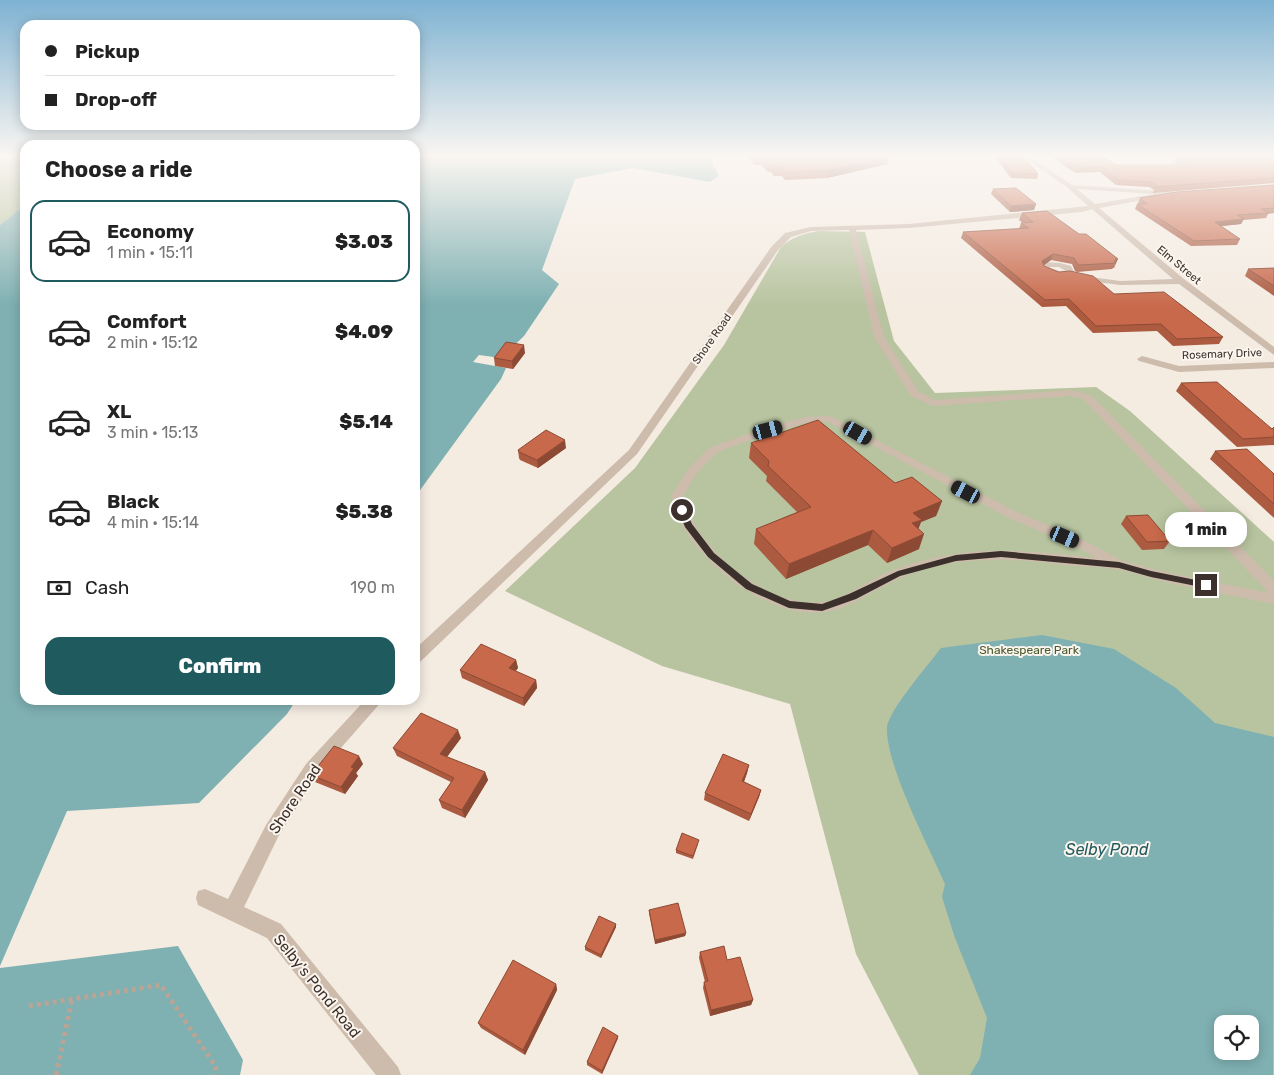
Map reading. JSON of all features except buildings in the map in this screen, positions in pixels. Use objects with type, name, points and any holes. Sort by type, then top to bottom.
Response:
[{"type":"street","name":"Shore Road","points":[[420,653],[632,452],[788,235],[811,229],[909,226],[1099,206]]},
{"type":"street","name":"Elm Street","points":[[1095,208],[1181,281],[1274,352]]},
{"type":"street","points":[[852,228],[879,337],[915,394],[933,403],[1071,393],[1087,397],[1274,589]]},
{"type":"street","points":[[1069,274],[1101,282],[1181,281]]},
{"type":"street","name":"Rosemary Drive","points":[[1142,359],[1179,369],[1274,365]]},
{"type":"street","points":[[1119,565],[1081,544],[1015,516],[830,419],[809,419],[792,423],[713,450],[692,472],[677,496],[688,525],[711,555],[749,586],[789,604],[822,608],[852,597],[898,574],[956,558],[1001,554],[1119,565],[1151,574],[1274,598]]},
{"type":"street","name":"Shore Road","points":[[232,911],[272,831],[312,769],[370,705]]},
{"type":"street","name":"Selby's Pond Road","points":[[205,898],[274,931],[390,1075]]},
{"type":"path","points":[[30,1006],[161,985],[216,1067],[214,1075]]},
{"type":"path","points":[[56,1075],[72,1000]]},
{"type":"green space","points":[[0,206],[20,206],[20,209],[0,225]]},
{"type":"green space","name":"Shakespeare Park","points":[[818,231],[865,232],[894,341],[935,393],[1096,387],[1130,411],[1274,542],[1274,1075],[919,1075],[856,954],[790,704],[662,666],[505,591],[635,468],[724,345],[781,247],[794,238]]},
{"type":"water","points":[[420,206],[565,206],[542,270],[559,284],[524,336],[501,358],[479,355],[473,362],[506,368],[501,379],[420,490]]},
{"type":"water","points":[[20,209],[20,705],[293,705],[287,714],[199,803],[67,811],[0,966],[0,225]]},
{"type":"water","name":"Selby Pond","points":[[1042,635],[1114,649],[1176,688],[1215,723],[1274,737],[1273,1075],[970,1075],[980,1058],[987,1018],[955,938],[942,897],[945,884],[909,806],[888,743],[887,727],[889,719],[941,648]]},
{"type":"water","points":[[178,946],[243,1060],[240,1075],[0,1075],[0,968]]},
{"type":"route","points":[[682,510],[688,525],[711,555],[749,586],[789,604],[822,608],[852,597],[898,574],[956,558],[1001,554],[1058,561],[1119,565],[1151,574],[1206,585]]}]
